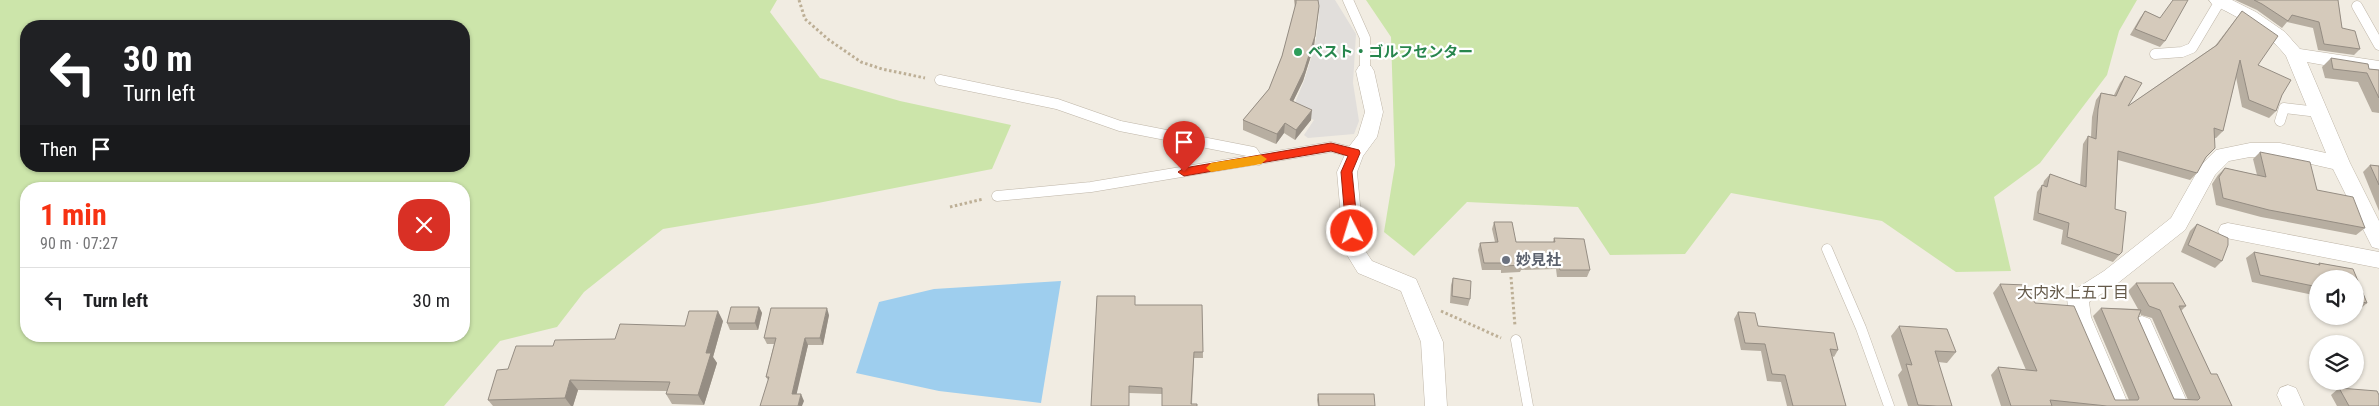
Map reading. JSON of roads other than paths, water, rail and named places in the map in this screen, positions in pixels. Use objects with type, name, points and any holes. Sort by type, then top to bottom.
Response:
[{"type":"street","points":[[2219,0],[2264,24],[2285,41],[2294,54],[2340,163],[2378,236]]},
{"type":"street","points":[[2294,54],[2379,68]]},
{"type":"street","points":[[1365,71],[1374,112],[1367,137],[1355,153],[1347,172],[1354,250],[1365,267],[1409,284],[1432,342],[1436,406]]},
{"type":"street","points":[[2118,406],[2101,362],[2080,317],[2078,298],[2111,277],[2178,224],[2208,170],[2223,155],[2250,150],[2280,150],[2340,163]]},
{"type":"street","points":[[2228,230],[2379,260]]},
{"type":"street","points":[[2142,325],[2170,366],[2178,406]]},
{"type":"lane","points":[[1348,0],[1365,38],[1365,71]]},
{"type":"lane","points":[[2155,54],[2182,52],[2192,48],[2219,0]]},
{"type":"lane","points":[[2357,6],[2379,45]]},
{"type":"lane","points":[[940,80],[1057,104],[1120,126],[1253,152],[1258,160]]},
{"type":"lane","points":[[2280,121],[2284,108],[2318,112]]},
{"type":"lane","points":[[997,196],[1091,187],[1331,147],[1355,153]]},
{"type":"lane","points":[[1827,249],[1864,336],[1889,406]]},
{"type":"lane","points":[[1516,340],[1528,406]]},
{"type":"water","points":[[1061,281],[1041,403],[939,391],[856,373],[879,302],[934,289]]},
{"type":"place","name":"ベスト・ゴルフセンター","points":[[1298,52]]},
{"type":"place","name":"妙見社","points":[[1506,260]]},
{"type":"district","name":"大内氷上五丁目","points":[[2073,292]]}]
